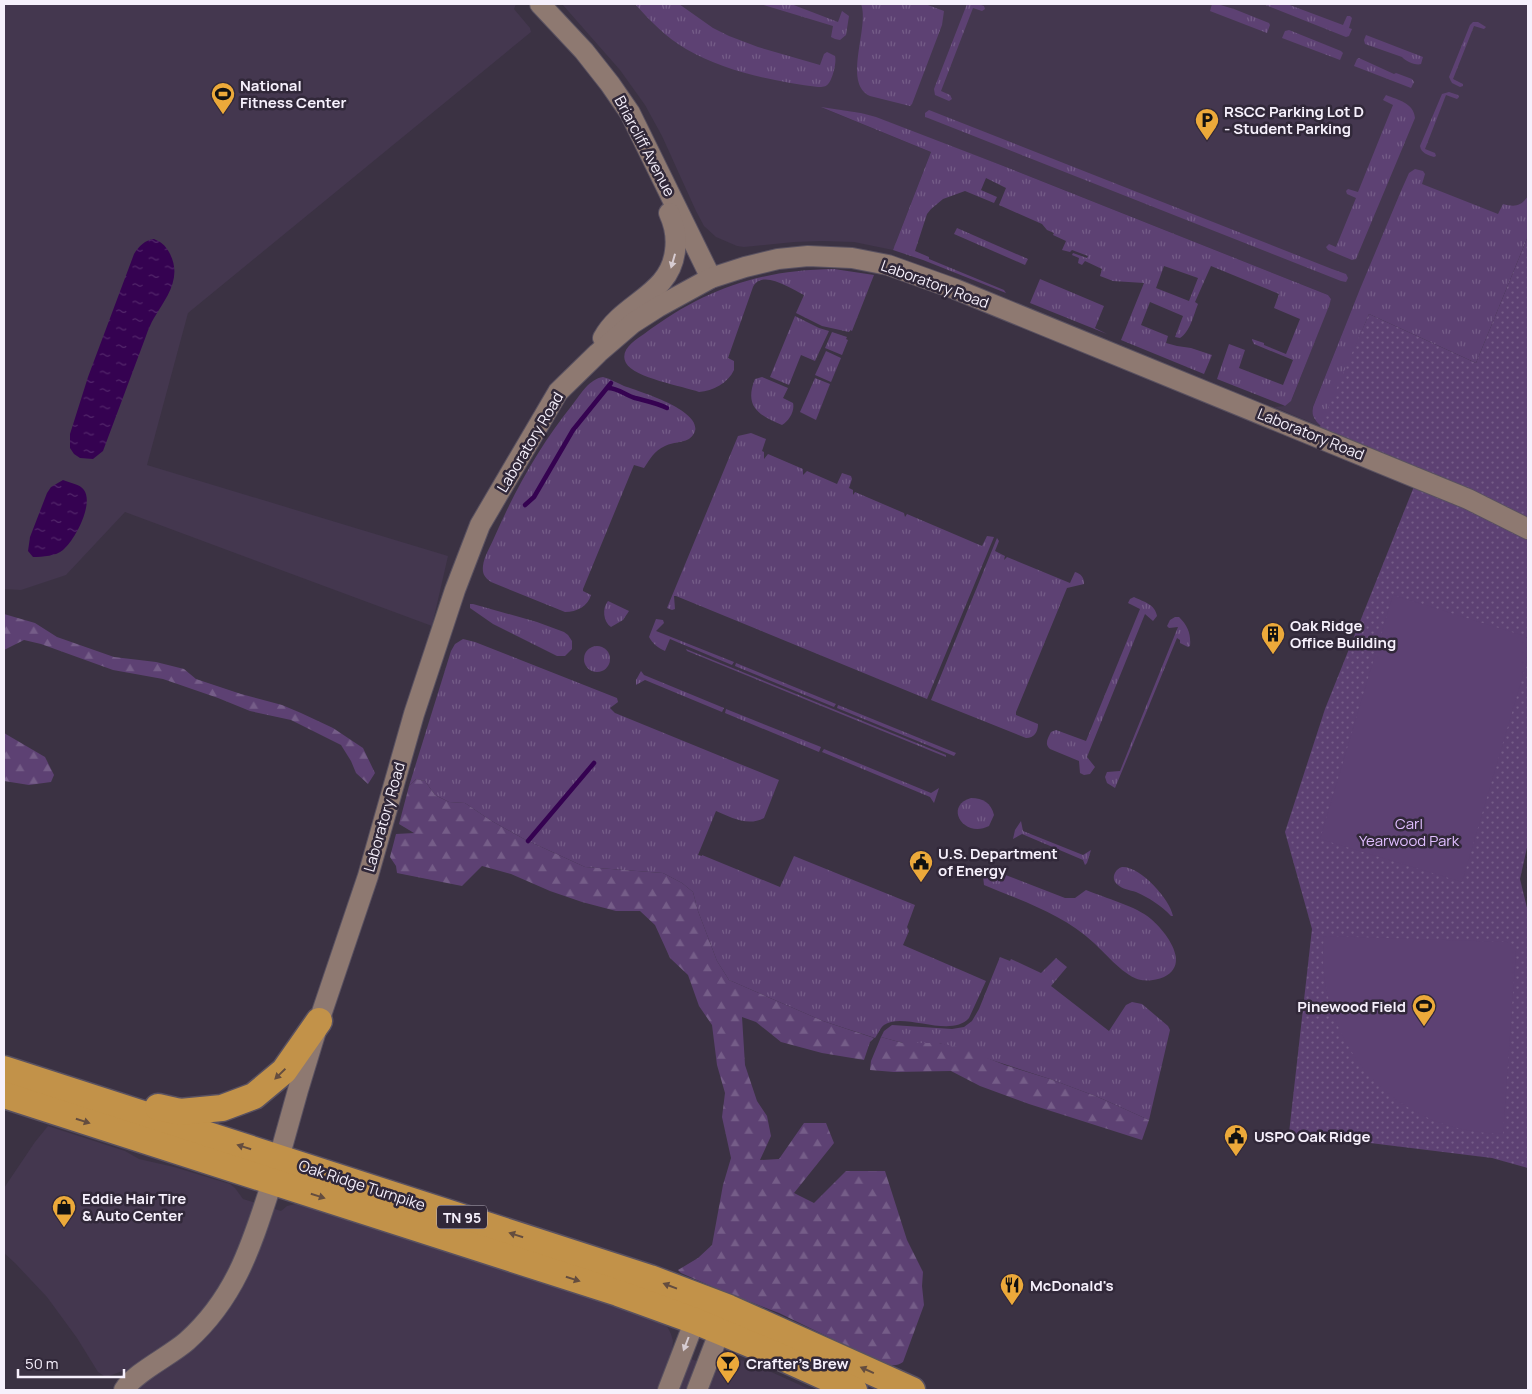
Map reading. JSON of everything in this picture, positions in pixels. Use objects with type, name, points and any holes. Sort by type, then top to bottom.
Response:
[{"type":"highway","points":[[85,1096],[137,1102],[180,1112],[222,1108],[254,1096],[284,1071],[319,1021]]},
{"type":"highway","name":"Oak Ridge Turnpike","points":[[4,1069],[54,1098],[276,1170],[650,1278],[699,1310],[912,1390]]},
{"type":"highway","name":"Oak Ridge Turnpike","points":[[4,1095],[54,1098],[85,1096],[276,1170]]},
{"type":"highway","name":"Oak Ridge Turnpike","points":[[724,1320],[783,1358],[854,1390]]},
{"type":"street","name":"Briarcliff Avenue","points":[[540,4],[584,51],[630,113],[641,132],[711,278]]},
{"type":"street","points":[[598,353],[604,336],[618,317],[659,285],[671,268],[674,259],[676,243],[675,226],[642,151],[641,132]]},
{"type":"street","name":"Laboratory Road","points":[[124,1390],[126,1386],[186,1342],[204,1324],[221,1303],[239,1272],[256,1231],[276,1170],[319,1021],[368,876],[414,714],[455,590],[480,525],[558,392],[615,337],[658,307],[711,278],[770,261],[808,256],[852,258],[874,262],[907,271],[955,289],[1326,440],[1468,499],[1528,529]]},
{"type":"street","points":[[668,1390],[699,1310]]},
{"type":"street","points":[[697,1390],[724,1320]]},
{"type":"shaded area","points":[[4,4],[516,4],[514,9],[530,28],[531,32],[188,313],[147,465],[448,556],[432,626],[125,512],[66,575],[21,590],[4,589]]},
{"type":"shaded area","points":[[562,4],[1528,4],[1528,236],[1353,307],[1312,409],[1314,419],[1322,427],[1274,407],[1285,406],[1292,399],[1331,299],[1328,295],[1006,167],[861,113],[823,108],[931,152],[893,250],[854,242],[821,241],[744,247],[716,237],[704,226],[662,136],[645,105],[620,70]]},
{"type":"shaded area","points":[[48,1126],[125,1151],[139,1159],[174,1167],[230,1184],[243,1199],[281,1211],[287,1206],[299,1203],[571,1289],[661,1321],[671,1334],[673,1341],[672,1353],[700,1362],[716,1371],[727,1361],[747,1361],[811,1390],[139,1390],[140,1388],[125,1370],[109,1376],[104,1376],[98,1372],[77,1338],[47,1297],[4,1253],[4,1188]]},
{"type":"green space","points":[[635,4],[679,4],[713,28],[729,36],[758,47],[820,65],[824,54],[827,52],[835,56],[832,76],[827,85],[818,87],[767,79],[717,64],[672,40]]},
{"type":"green space","points":[[760,4],[791,4],[838,22],[842,11],[849,16],[846,35],[840,40],[835,39],[831,37],[833,26]]},
{"type":"green space","points":[[861,4],[925,4],[944,11],[942,25],[910,106],[870,96],[862,89],[858,79],[857,67],[863,14]]},
{"type":"green space","points":[[967,4],[978,4],[984,6],[985,9],[982,11],[973,8],[941,91],[950,95],[952,99],[949,101],[935,95],[934,89]]},
{"type":"green space","points":[[1212,4],[1234,9],[1269,23],[1267,33],[1210,11]]},
{"type":"green space","points":[[1263,4],[1287,4],[1343,25],[1347,16],[1350,16],[1352,18],[1349,28],[1352,29],[1349,36],[1346,37]]},
{"type":"green space","points":[[1473,22],[1478,22],[1486,27],[1484,29],[1474,26],[1453,79],[1463,84],[1460,87],[1452,83],[1449,77],[1470,25]]},
{"type":"green space","points":[[1289,30],[1341,51],[1343,53],[1340,60],[1282,38],[1285,31]]},
{"type":"green space","points":[[1366,35],[1423,57],[1421,64],[1411,63],[1402,57],[1365,44]]},
{"type":"green space","points":[[1359,58],[1394,74],[1412,79],[1414,82],[1411,88],[1354,66]]},
{"type":"green space","points":[[1449,92],[1459,97],[1457,99],[1446,95],[1425,149],[1435,153],[1436,156],[1434,157],[1423,152],[1420,146],[1442,94]]},
{"type":"green space","points":[[1386,95],[1409,105],[1415,118],[1356,259],[1352,260],[1328,250],[1326,247],[1329,244],[1336,247],[1356,198],[1347,194],[1346,191],[1348,189],[1358,192],[1393,105],[1383,100]]},
{"type":"green space","points":[[821,107],[876,117],[1328,295],[1331,299],[1329,306],[1291,401],[1285,406],[1217,379],[1229,344],[1245,350],[1239,368],[1283,385],[1293,360],[1254,344],[1252,340],[1264,343],[1264,345],[1286,354],[1300,319],[1274,308],[1279,294],[1211,266],[1195,302],[1198,304],[1191,322],[1186,332],[1180,338],[1175,337],[1183,316],[1150,302],[1141,325],[1168,336],[1166,343],[1212,355],[1204,374],[1121,340],[1144,283],[1113,281],[1100,276],[1102,269],[1085,261],[1082,265],[1078,263],[1079,258],[1072,255],[1073,253],[1087,258],[1088,256],[1072,250],[1070,252],[1062,250],[1066,241],[1053,235],[1054,233],[1047,230],[1042,224],[999,205],[1006,188],[986,178],[981,190],[997,197],[994,203],[965,191],[943,199],[927,214],[915,251],[929,257],[929,259],[1004,290],[1006,293],[893,250],[931,152]],"holes":[[[1164,266],[1198,278],[1189,301],[1156,288]]]},
{"type":"green space","points":[[929,110],[1346,274],[1348,278],[1346,282],[1341,281],[925,117],[925,113]]},
{"type":"green space","points":[[1415,169],[1423,171],[1425,174],[1422,184],[1498,214],[1503,204],[1517,205],[1528,196],[1528,236],[1476,363],[1369,314],[1322,427],[1314,418],[1313,407],[1401,191],[1409,173]]},
{"type":"green space","points":[[957,228],[1028,259],[1025,265],[954,234]]},
{"type":"green space","name":"Carl Yearwood Park","points":[[1528,236],[1528,843],[1520,879],[1528,912],[1528,1168],[1492,1158],[1289,1133],[1312,929],[1285,832],[1325,709],[1417,479],[1316,436],[1369,314],[1476,363]]},
{"type":"green space","points":[[834,269],[874,275],[852,331],[822,326],[796,313],[804,295],[777,282],[763,280],[757,282],[753,287],[728,358],[734,361],[734,370],[728,379],[719,386],[699,392],[648,377],[631,368],[626,363],[624,358],[626,350],[633,342],[666,318],[711,294],[733,285],[781,273]]},
{"type":"green space","points":[[1040,279],[1104,306],[1095,328],[1107,334],[1030,303]]},
{"type":"green space","points":[[795,316],[829,331],[815,361],[801,355],[789,385],[770,377]]},
{"type":"green space","points":[[832,332],[847,337],[846,339],[848,340],[842,355],[825,348]]},
{"type":"green space","points":[[826,351],[841,358],[831,382],[815,375]]},
{"type":"green space","points":[[603,377],[670,404],[691,418],[695,426],[693,435],[690,438],[661,448],[644,468],[634,465],[583,589],[583,591],[591,595],[590,599],[581,608],[565,612],[491,582],[484,576],[483,566],[487,552],[511,503],[539,452],[586,387],[598,378]]},
{"type":"green space","points":[[762,377],[788,388],[783,398],[793,403],[793,409],[789,418],[782,425],[760,413],[752,403],[752,388],[755,379]]},
{"type":"green space","points":[[815,378],[830,384],[816,420],[800,412]]},
{"type":"green space","points":[[751,433],[766,439],[762,451],[764,452],[764,459],[768,454],[803,469],[803,475],[807,471],[837,484],[842,473],[851,476],[849,488],[853,490],[853,495],[855,492],[904,513],[905,517],[907,514],[982,546],[987,536],[994,537],[927,699],[676,596],[674,596],[675,609],[667,608],[738,436]]},
{"type":"green space","points":[[997,538],[999,541],[995,551],[1005,556],[1004,560],[1007,557],[1070,583],[1075,572],[1082,576],[1084,582],[1084,584],[1067,588],[1016,712],[1016,715],[1038,724],[1035,734],[1029,738],[931,700]]},
{"type":"green space","points":[[1393,595],[1528,637],[1528,658],[1462,882],[1320,839]]},
{"type":"green space","points":[[1134,597],[1151,606],[1157,616],[1153,621],[1145,614],[1087,757],[1095,767],[1090,774],[1084,775],[1080,773],[1079,761],[1050,749],[1047,741],[1051,732],[1056,730],[1086,741],[1140,609],[1128,603]]},
{"type":"green space","points":[[608,601],[629,611],[623,620],[611,627],[606,622],[604,615]]},
{"type":"green space","points":[[470,604],[537,622],[564,632],[572,641],[572,649],[565,656],[557,656],[493,624],[470,608]]},
{"type":"green space","points":[[4,614],[35,623],[57,637],[114,657],[156,662],[184,669],[196,679],[282,705],[301,713],[333,728],[363,748],[375,773],[368,784],[356,773],[341,745],[291,720],[250,711],[163,679],[113,670],[41,644],[24,640],[4,650]]},
{"type":"green space","points":[[1179,617],[1187,627],[1190,646],[1188,647],[1180,643],[1180,640],[1177,638],[1115,788],[1107,783],[1105,777],[1107,772],[1120,771],[1178,627],[1169,628],[1167,626],[1170,620]]},
{"type":"green space","points":[[656,619],[663,620],[664,623],[656,631],[734,662],[732,665],[670,639],[665,651],[660,649],[649,637]]},
{"type":"green space","points":[[463,639],[617,698],[618,702],[610,708],[615,713],[779,780],[764,818],[758,821],[745,821],[716,811],[698,855],[780,887],[794,856],[915,905],[907,927],[909,931],[903,945],[986,981],[969,1018],[961,1024],[950,1026],[903,1021],[892,1022],[884,1025],[875,1038],[823,1021],[729,980],[717,961],[698,911],[693,892],[682,883],[663,873],[585,867],[524,839],[465,803],[449,802],[435,795],[425,781],[416,779],[409,786],[451,651],[455,644]]},
{"type":"green space","points":[[597,646],[606,650],[610,659],[606,668],[597,672],[588,668],[584,659],[588,650]]},
{"type":"green space","points":[[686,649],[946,755],[946,757],[687,651]]},
{"type":"green space","points":[[736,663],[836,704],[834,707],[735,666]]},
{"type":"green space","points":[[641,671],[644,675],[724,708],[722,712],[645,680],[636,685],[636,680]]},
{"type":"green space","points":[[838,705],[956,753],[954,756],[837,708]]},
{"type":"green space","points":[[726,709],[821,747],[819,752],[725,713]]},
{"type":"green space","points":[[4,733],[45,757],[54,775],[51,782],[29,785],[4,781]]},
{"type":"green space","points":[[824,749],[931,793],[939,788],[934,803],[930,797],[822,752]]},
{"type":"green space","points":[[416,779],[425,781],[435,795],[449,802],[465,803],[524,839],[585,867],[663,873],[682,883],[693,892],[698,911],[717,961],[729,980],[823,1021],[874,1038],[870,1042],[864,1060],[822,1053],[781,1042],[756,1022],[742,1017],[745,1065],[757,1101],[767,1116],[771,1136],[760,1160],[779,1159],[804,1123],[826,1123],[834,1143],[794,1193],[814,1203],[846,1171],[885,1171],[907,1240],[923,1272],[924,1305],[903,1362],[895,1365],[882,1363],[779,1313],[722,1291],[678,1270],[698,1258],[712,1245],[723,1185],[731,1158],[722,1117],[725,1093],[717,1065],[712,1025],[699,1006],[688,975],[670,958],[655,925],[640,911],[616,911],[582,902],[550,891],[511,874],[482,866],[462,886],[397,873],[396,866],[390,857],[396,834],[414,833],[399,824],[409,786]]},
{"type":"green space","points":[[971,798],[983,800],[991,807],[994,815],[989,826],[980,829],[972,828],[960,820],[958,808],[963,802]]},
{"type":"green space","points":[[1021,821],[1023,831],[1083,855],[1091,850],[1087,863],[1085,865],[1083,860],[1022,834],[1013,839],[1015,830]]},
{"type":"green space","points":[[1122,867],[1137,872],[1153,885],[1166,901],[1173,916],[1146,897],[1118,885],[1114,880],[1114,875]]},
{"type":"green space","points":[[990,869],[1065,898],[1075,898],[1086,890],[1145,914],[1163,932],[1173,948],[1176,956],[1172,971],[1159,979],[1141,980],[1135,978],[1069,924],[1042,909],[984,885],[983,876]]},
{"type":"green space","name":"Pinewood Field","points":[[1324,936],[1507,942],[1516,951],[1503,1134],[1461,1129],[1432,1120],[1399,1101],[1378,1084],[1360,1064],[1345,1041],[1334,1016],[1327,990],[1323,963]]},
{"type":"green space","points":[[1000,957],[1010,961],[1011,959],[1041,973],[1056,958],[1067,967],[1051,986],[1109,1031],[1126,1005],[1132,1002],[1142,1004],[1168,1026],[1170,1030],[1149,1120],[1098,1097],[1050,1079],[939,1043],[903,1043],[881,1037],[884,1031],[892,1025],[952,1029],[964,1027],[972,1021],[979,1009]]},
{"type":"green space","points":[[881,1037],[903,1043],[939,1043],[962,1048],[1098,1097],[1149,1120],[1142,1140],[1029,1104],[980,1086],[951,1071],[894,1072],[870,1070],[871,1061]]},
{"type":"water","points":[[154,239],[166,247],[173,261],[174,278],[172,286],[149,329],[103,451],[93,459],[80,458],[70,448],[70,434],[88,377],[134,254],[142,244]]},
{"type":"water","points":[[63,480],[77,485],[84,490],[87,504],[82,522],[73,538],[63,550],[53,555],[33,557],[28,551],[30,537],[47,493],[51,487]]},
{"type":"waterway","points":[[525,505],[534,497],[573,430],[611,383]]},
{"type":"waterway","points":[[608,388],[667,408]]},
{"type":"waterway","points":[[528,841],[594,763]]},
{"type":"place","name":"National Fitness Center","points":[[223,115]]},
{"type":"place","name":"RSCC Parking Lot D - Student Parking","points":[[1207,141]]},
{"type":"place","name":"Oak Ridge Office Building","points":[[1273,655]]},
{"type":"place","name":"U.S. Department of Energy","points":[[921,883]]},
{"type":"place","name":"Pinewood Field","points":[[1424,1027]]},
{"type":"place","name":"USPO Oak Ridge","points":[[1236,1157]]},
{"type":"place","name":"Eddie Hair Tire & Auto Center","points":[[64,1228]]},
{"type":"place","name":"McDonald's","points":[[1012,1306]]},
{"type":"place","name":"Crafter's Brew","points":[[728,1384]]}]
